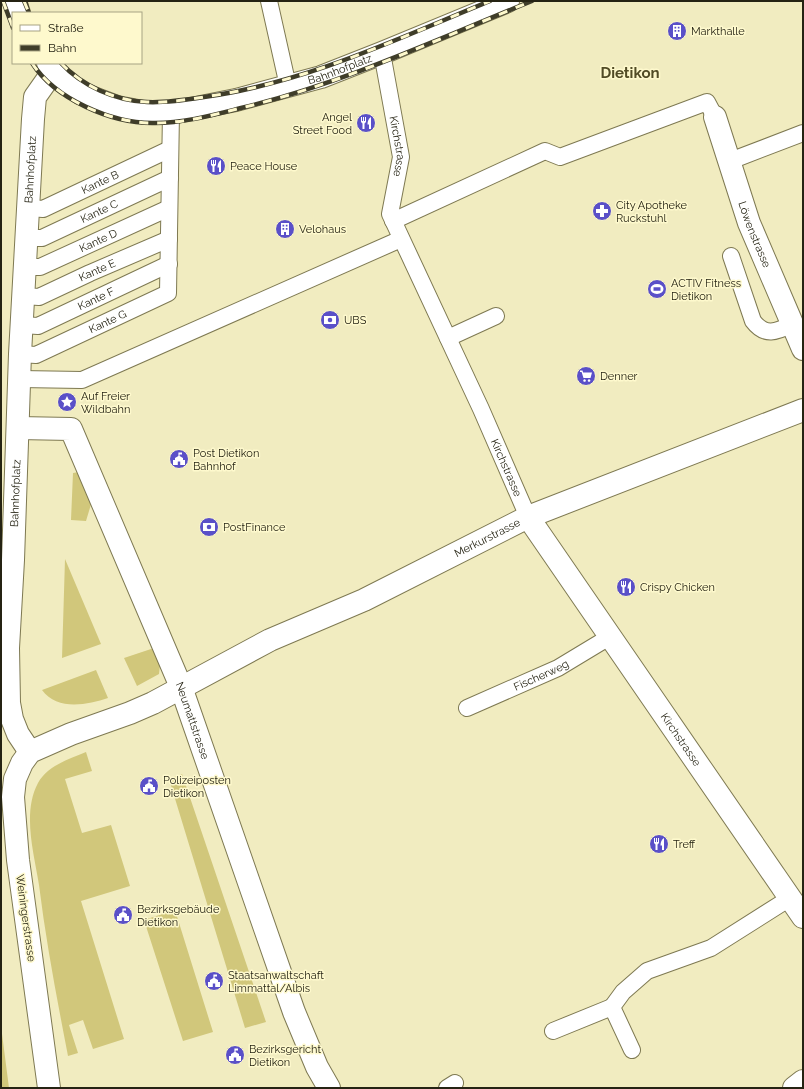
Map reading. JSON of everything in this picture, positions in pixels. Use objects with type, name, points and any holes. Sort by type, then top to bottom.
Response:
[{"type":"street","points":[[15,1],[19,12]]},
{"type":"street","name":"Bahnhofplatz","points":[[30,752],[18,734],[12,719],[9,703],[8,648],[20,354],[28,238],[35,97],[47,80],[51,68],[80,93],[117,107],[143,112],[171,113],[236,100],[321,77],[508,1]]},
{"type":"street","name":"Löwenstrasse","points":[[715,117],[749,223],[803,349]]},
{"type":"street","name":"Merkurstrasse","points":[[181,687],[270,640],[364,600],[528,517],[803,410]]},
{"type":"street","name":"Neumattstrasse","points":[[18,428],[71,429],[181,687],[294,1012],[329,1088]]},
{"type":"street","name":"Kirchstrasse","points":[[528,517],[803,917]]},
{"type":"street","points":[[30,752],[71,734],[130,713],[153,703],[181,687]]},
{"type":"street","name":"Weiningerstrasse","points":[[30,752],[22,763],[15,779],[13,797],[18,860],[49,1088]]},
{"type":"street","points":[[794,1088],[803,1081]]},
{"type":"lane","points":[[270,1],[288,86]]},
{"type":"lane","name":"Kirchstrasse","points":[[382,53],[401,157],[390,214],[481,409],[528,517]]},
{"type":"lane","points":[[393,221],[545,151],[560,157],[707,102],[715,117]]},
{"type":"lane","points":[[169,264],[171,113]]},
{"type":"lane","points":[[730,161],[803,133]]},
{"type":"lane","name":"Kante B","points":[[29,208],[43,209],[170,149]]},
{"type":"lane","name":"Kante C","points":[[28,238],[42,238],[170,178]]},
{"type":"lane","name":"Kante D","points":[[26,267],[40,267],[169,208]]},
{"type":"lane","name":"Kante E","points":[[24,296],[39,297],[169,239]]},
{"type":"lane","points":[[20,379],[82,380],[401,239]]},
{"type":"lane","points":[[730,256],[753,321],[758,327],[764,331],[773,332],[793,324]]},
{"type":"lane","name":"Kante F","points":[[22,325],[38,326],[169,264]]},
{"type":"lane","name":"Kante G","points":[[20,354],[36,355],[168,293],[169,264]]},
{"type":"lane","points":[[448,338],[496,316]]},
{"type":"lane","name":"Fischerweg","points":[[467,708],[558,668],[611,636]]},
{"type":"lane","points":[[553,1031],[612,1007],[623,992],[647,971],[711,948],[790,898]]},
{"type":"lane","points":[[612,1007],[632,1050]]},
{"type":"shaded area","points":[[79,472],[92,501],[86,521],[71,520],[73,473]]},
{"type":"shaded area","points":[[65,559],[101,644],[62,658]]},
{"type":"shaded area","points":[[154,648],[160,665],[159,674],[137,686],[124,658]]},
{"type":"shaded area","points":[[96,670],[108,698],[91,703],[64,704],[48,697],[42,690]]},
{"type":"shaded area","points":[[86,752],[92,771],[65,779],[82,833],[111,825],[130,886],[81,901],[124,1039],[93,1049],[83,1020],[69,1025],[78,1053],[68,1056],[48,949],[32,847],[30,820],[33,795],[42,777],[59,764]]},
{"type":"shaded area","points":[[182,774],[266,1022],[245,1028],[169,779]]},
{"type":"shaded area","points":[[175,910],[213,1032],[183,1041],[144,920]]},
{"type":"shaded area","points":[[1,1026],[9,1088],[1,1088]]},
{"type":"tram line","points":[[4,1],[9,19]]},
{"type":"tram line","points":[[27,1],[30,12]]},
{"type":"railway","points":[[3,1],[12,25]]},
{"type":"railway","points":[[24,1],[29,12]]},
{"type":"railway","points":[[62,64],[79,79],[89,85],[100,91],[123,99],[154,102],[190,99],[241,90],[314,70],[350,58],[490,1]]},
{"type":"railway","points":[[33,64],[42,76],[55,88],[86,107],[103,114],[138,122],[177,122],[241,108],[315,87],[424,46],[532,1]]},
{"type":"place","name":"Markthalle","points":[[677,31]]},
{"type":"place","name":"Angel Street Food","points":[[366,123]]},
{"type":"place","name":"Peace House","points":[[216,166]]},
{"type":"place","name":"City Apotheke Ruckstuhl","points":[[602,211]]},
{"type":"place","name":"Velohaus","points":[[285,229]]},
{"type":"place","name":"ACTIV Fitness Dietikon","points":[[657,289]]},
{"type":"place","name":"UBS","points":[[330,320]]},
{"type":"place","name":"Denner","points":[[586,376]]},
{"type":"place","name":"Auf Freier Wildbahn","points":[[67,402]]},
{"type":"place","name":"Post Dietikon Bahnhof","points":[[179,459]]},
{"type":"place","name":"PostFinance","points":[[209,527]]},
{"type":"place","name":"Crispy Chicken","points":[[626,587]]},
{"type":"place","name":"Polizeiposten Dietikon","points":[[149,786]]},
{"type":"place","name":"Treff","points":[[659,844]]},
{"type":"place","name":"Bezirksgebäude Dietikon","points":[[123,915]]},
{"type":"place","name":"Staatsanwaltschaft Limmattal/Albis","points":[[214,981]]},
{"type":"place","name":"Bezirksgericht Dietikon","points":[[235,1055]]},
{"type":"district","name":"Dietikon","points":[[630,73]]}]
